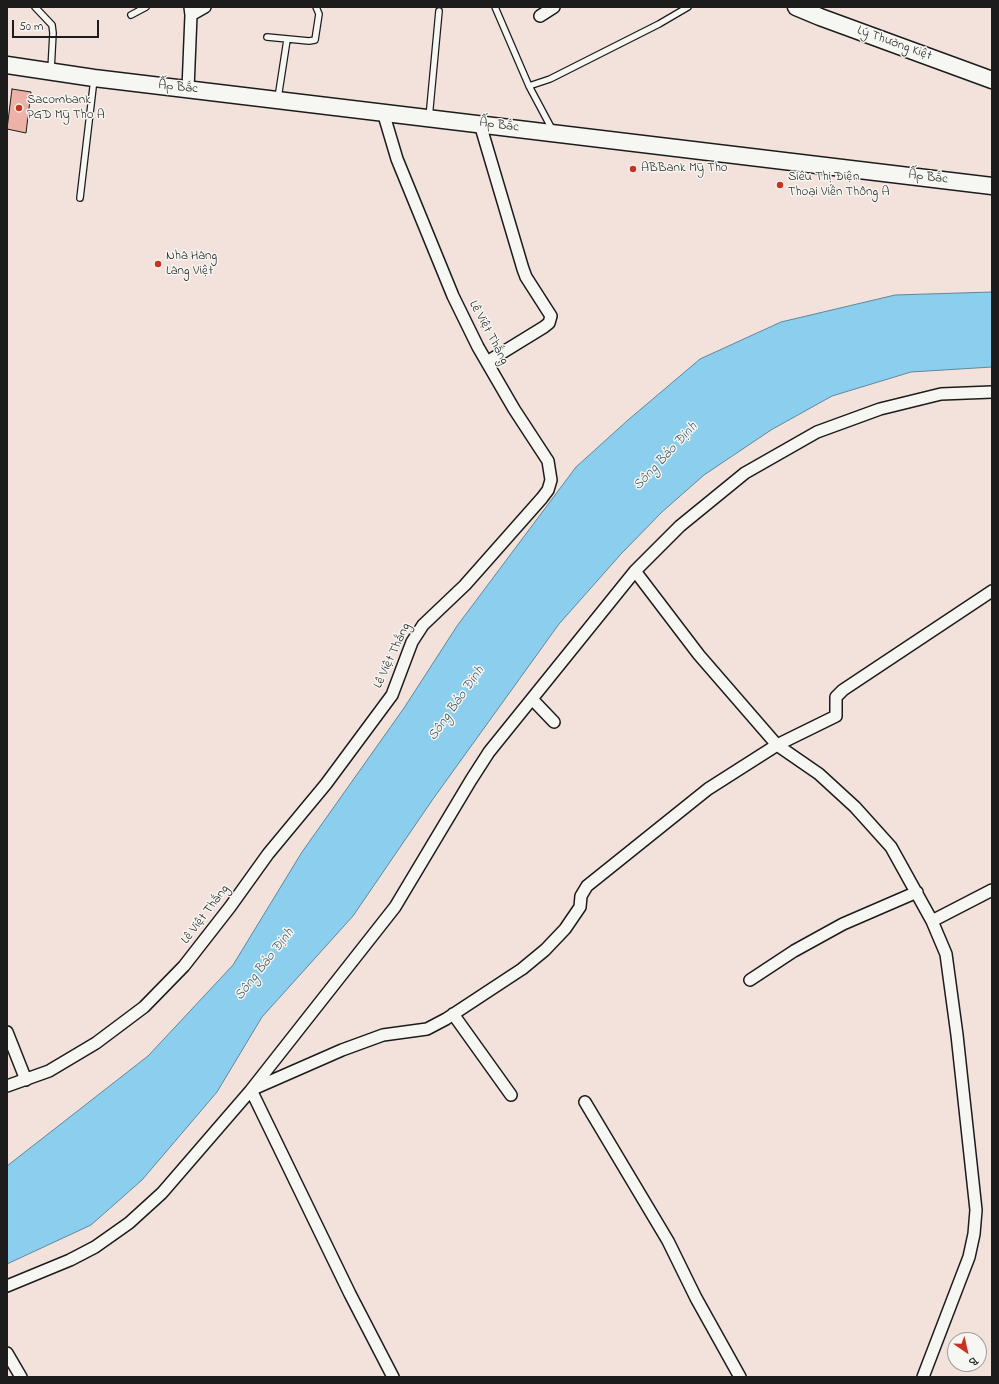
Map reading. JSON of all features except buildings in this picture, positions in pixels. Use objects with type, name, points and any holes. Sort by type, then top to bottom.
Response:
[{"type":"main road","name":"Lý Thường Kiệt","points":[[796,7],[992,80]]},
{"type":"main road","name":"Ấp Bắc","points":[[7,65],[94,78],[188,88],[992,186]]},
{"type":"street","points":[[188,88],[191,11],[205,7]]},
{"type":"street","points":[[540,16],[554,7]]},
{"type":"street","name":"Lê Việt Thắng","points":[[7,1086],[49,1071],[96,1042],[144,1007],[184,966],[230,907],[268,854],[326,784],[392,695],[412,642],[423,625],[465,585],[548,490],[551,480],[548,461],[514,409],[487,362],[453,296],[397,159],[383,112]]},
{"type":"street","points":[[480,124],[525,273],[551,316],[548,324],[544,327],[487,362]]},
{"type":"street","points":[[7,1286],[70,1260],[95,1247],[129,1223],[162,1193],[251,1090],[395,907],[489,752],[635,572],[680,526],[745,473],[817,432],[880,409],[941,394],[992,392]]},
{"type":"street","points":[[635,572],[699,655],[777,746],[819,774],[855,807],[891,847],[932,921],[946,954],[957,1035],[976,1210],[974,1234],[969,1257],[923,1377]]},
{"type":"street","points":[[251,1090],[342,1050],[383,1035],[427,1029],[522,970],[545,950],[565,929],[580,907],[582,896],[587,886],[708,789],[777,746],[836,716],[836,697],[843,690],[992,591]]},
{"type":"street","points":[[532,699],[554,722]]},
{"type":"street","points":[[932,921],[992,890]]},
{"type":"street","points":[[750,980],[794,951],[843,924],[917,892]]},
{"type":"street","points":[[453,1014],[511,1095]]},
{"type":"street","points":[[7,1032],[26,1080]]},
{"type":"street","points":[[251,1090],[350,1294],[393,1377]]},
{"type":"street","points":[[585,1102],[668,1242],[696,1298],[740,1377]]},
{"type":"street","points":[[7,1353],[21,1377]]},
{"type":"lane","points":[[35,7],[52,25],[53,33],[50,72]]},
{"type":"lane","points":[[131,16],[146,7]]},
{"type":"lane","points":[[267,37],[287,40],[315,40],[319,14],[316,7]]},
{"type":"lane","points":[[495,7],[529,86],[554,133]]},
{"type":"lane","points":[[529,86],[550,79],[688,7]]},
{"type":"lane","points":[[429,118],[439,11]]},
{"type":"lane","points":[[278,100],[287,40]]},
{"type":"lane","points":[[80,198],[94,78]]},
{"type":"water","name":"Sông Bảo Định","points":[[992,292],[992,367],[911,372],[832,396],[771,430],[704,475],[662,512],[621,554],[559,624],[433,799],[353,916],[262,1017],[217,1092],[142,1180],[91,1225],[7,1264],[7,1166],[148,1056],[233,965],[302,852],[404,708],[457,626],[576,467],[628,420],[700,359],[781,322],[895,295]]},
{"type":"place","name":"Sacombank PGD Mỹ Tho A","points":[[19,108]]},
{"type":"place","name":"ABBank Mỹ Tho","points":[[633,169]]},
{"type":"place","name":"Siêu Thị Điện Thoại Viễn Thông A","points":[[780,185]]},
{"type":"place","name":"Nhà Hàng Làng Việt","points":[[158,264]]}]
